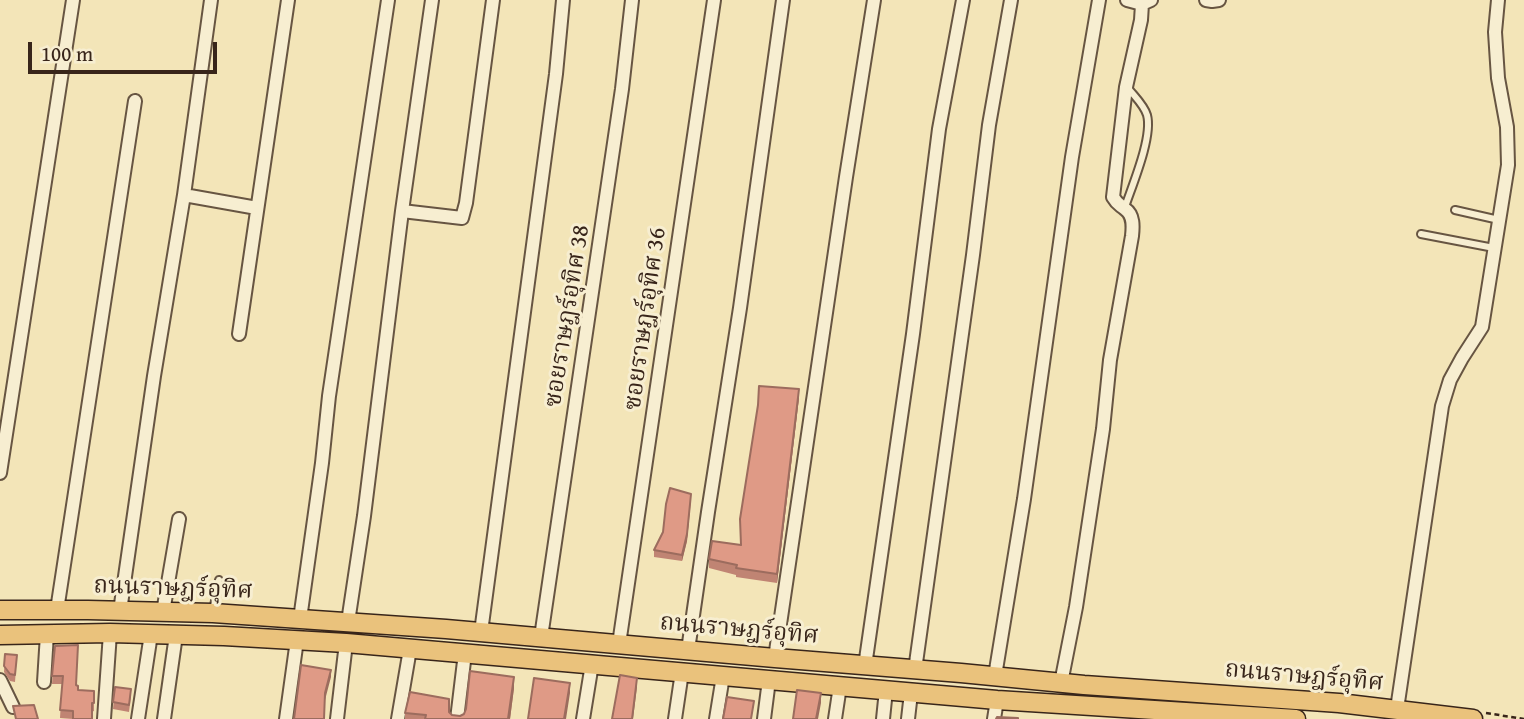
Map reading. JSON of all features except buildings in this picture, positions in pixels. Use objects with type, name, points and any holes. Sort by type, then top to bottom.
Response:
[{"type":"main road","name":"ถนนราษฎร์อุทิศ","points":[[0,610],[213,612],[541,637],[1084,685],[1325,702],[1473,719]]},
{"type":"main road","name":"ถนนราษฎร์อุทิศ","points":[[0,635],[110,633],[346,643],[1084,706],[1109,713],[1296,719]]},
{"type":"main road","points":[[1084,685],[1084,706]]},
{"type":"street","points":[[0,472],[73,0]]},
{"type":"street","points":[[120,611],[211,0]]},
{"type":"street","points":[[239,334],[288,0]]},
{"type":"street","points":[[300,619],[329,396],[388,0]]},
{"type":"street","points":[[348,622],[432,0]]},
{"type":"street","points":[[402,211],[462,219],[493,0]]},
{"type":"street","points":[[481,632],[556,74],[563,0]]},
{"type":"street","name":"ซอยราษฎร์อุทิศ 38","points":[[541,637],[620,103],[632,0]]},
{"type":"street","name":"ซอยราษฎร์อุทิศ 36","points":[[619,644],[714,0]]},
{"type":"street","points":[[688,650],[783,0]]},
{"type":"street","points":[[775,658],[874,0]]},
{"type":"street","points":[[865,666],[913,334],[939,129],[963,0]]},
{"type":"street","points":[[915,670],[989,125],[1011,0]]},
{"type":"street","points":[[995,676],[1024,499],[1072,157],[1099,0]]},
{"type":"street","points":[[1061,683],[1078,594],[1103,429],[1110,360],[1132,236],[1133,222],[1130,214],[1117,204],[1113,197],[1126,87],[1147,2],[1127,0]]},
{"type":"street","points":[[1206,0],[1219,0]]},
{"type":"street","points":[[1397,709],[1442,406],[1450,380],[1482,327],[1508,165],[1507,127],[1497,78],[1494,32],[1498,0]]},
{"type":"street","points":[[57,610],[135,101]]},
{"type":"street","points":[[184,195],[257,208]]},
{"type":"street","points":[[163,612],[179,519]]},
{"type":"street","points":[[104,719],[110,633]]},
{"type":"street","points":[[44,682],[47,634]]},
{"type":"street","points":[[138,719],[151,634]]},
{"type":"street","points":[[164,719],[177,635]]},
{"type":"street","points":[[286,719],[297,640]]},
{"type":"street","points":[[337,719],[346,643]]},
{"type":"street","points":[[398,719],[410,649]]},
{"type":"street","points":[[457,719],[465,653]]},
{"type":"street","points":[[583,719],[592,664]]},
{"type":"street","points":[[675,719],[682,672]]},
{"type":"street","points":[[716,719],[723,676]]},
{"type":"street","points":[[0,680],[13,707]]},
{"type":"street","points":[[764,719],[769,680]]},
{"type":"street","points":[[835,719],[840,686]]},
{"type":"street","points":[[883,719],[886,690]]},
{"type":"street","points":[[908,719],[911,693]]},
{"type":"street","points":[[994,719],[996,700]]},
{"type":"lane","points":[[1125,208],[1148,127],[1148,118],[1143,107],[1126,87]]},
{"type":"lane","points":[[1455,210],[1499,220]]},
{"type":"lane","points":[[1421,234],[1494,248]]},
{"type":"lane","points":[[213,612],[219,580]]}]
